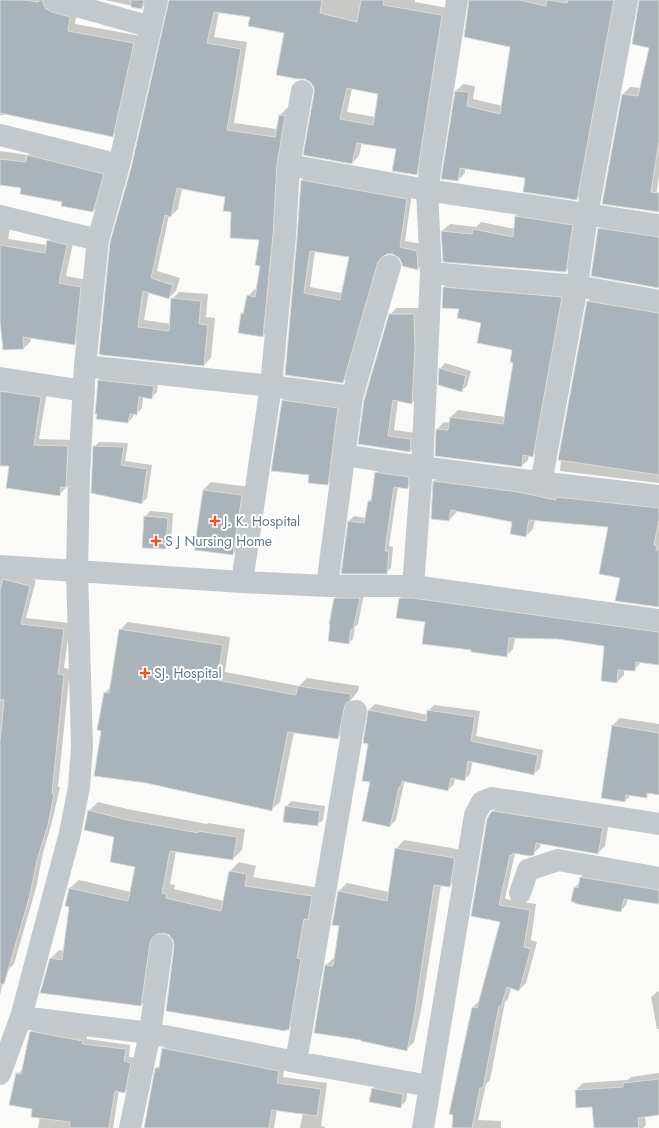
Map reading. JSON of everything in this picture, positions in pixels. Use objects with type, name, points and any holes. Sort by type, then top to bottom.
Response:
[{"type":"street","points":[[55,0],[151,27]]},
{"type":"street","points":[[0,1074],[21,1017],[70,833],[79,787],[82,747],[77,571],[79,474],[85,366],[98,240],[119,166],[158,0]]},
{"type":"street","points":[[413,586],[422,467],[431,273],[427,190],[457,0]]},
{"type":"street","points":[[541,483],[577,286],[587,215],[627,0]]},
{"type":"street","points":[[242,582],[272,386],[285,236],[289,165],[302,91]]},
{"type":"street","points":[[0,135],[119,166]]},
{"type":"street","points":[[289,165],[427,190],[659,225]]},
{"type":"street","points":[[0,216],[98,240]]},
{"type":"street","points":[[328,586],[352,397],[390,266]]},
{"type":"street","points":[[431,273],[577,286],[659,301]]},
{"type":"street","points":[[85,366],[272,386],[352,397]]},
{"type":"street","points":[[0,378],[84,391]]},
{"type":"street","points":[[345,455],[541,483],[659,496]]},
{"type":"street","points":[[0,566],[242,582],[328,586],[413,586],[659,620]]},
{"type":"street","points":[[296,1062],[356,711]]},
{"type":"street","points":[[423,1128],[475,815],[482,802],[492,798],[659,824]]},
{"type":"street","points":[[520,893],[528,870],[558,860],[659,878]]},
{"type":"street","points":[[130,1128],[150,1033],[162,945]]},
{"type":"street","points":[[21,1017],[150,1033],[296,1062],[430,1086]]},
{"type":"building","points":[[0,0],[23,0],[38,2],[39,0],[43,0],[46,9],[70,17],[68,31],[134,43],[113,137],[0,113]]},
{"type":"building","points":[[131,0],[144,0],[142,9],[131,7]]},
{"type":"building","points":[[169,0],[322,0],[320,13],[357,22],[361,0],[384,0],[383,5],[442,15],[417,175],[392,171],[396,149],[357,143],[352,164],[303,155],[314,87],[305,79],[276,75],[284,33],[248,26],[250,17],[214,12],[207,43],[241,49],[227,130],[275,137],[279,115],[285,116],[277,164],[273,235],[263,337],[238,333],[241,313],[243,314],[247,295],[255,297],[260,266],[255,265],[259,240],[230,238],[231,212],[223,211],[225,197],[177,188],[171,217],[165,215],[151,278],[173,285],[169,299],[143,291],[138,327],[169,331],[171,298],[201,301],[199,324],[208,325],[204,366],[99,354],[110,242],[131,168]],"holes":[[[347,88],[378,94],[373,125],[340,119]]]},
{"type":"building","points":[[469,0],[519,0],[546,6],[547,0],[567,3],[568,0],[614,0],[577,200],[523,192],[525,178],[460,168],[458,181],[441,179],[455,91],[469,92],[467,106],[500,114],[510,47],[464,37]]},
{"type":"building","points":[[639,0],[659,0],[659,141],[651,192],[659,193],[659,212],[602,204],[622,94],[638,96],[649,48],[632,44]]},
{"type":"building","points":[[27,155],[104,174],[93,212],[61,206],[62,202],[20,194],[21,188],[0,185],[0,159],[26,162]]},
{"type":"building","points":[[301,180],[407,199],[400,247],[417,251],[418,270],[402,266],[399,258],[393,254],[387,254],[378,262],[343,383],[285,375]],"holes":[[[310,251],[349,257],[340,300],[304,293]]]},
{"type":"building","points":[[515,216],[573,225],[566,272],[443,262],[441,231],[472,234],[473,229],[513,237]]},
{"type":"building","points":[[598,228],[659,237],[659,288],[591,276]]},
{"type":"building","points":[[47,240],[67,245],[59,283],[81,287],[75,345],[23,337],[24,349],[3,350],[0,321],[0,245],[45,253]]},
{"type":"building","points":[[443,287],[562,297],[533,457],[523,455],[522,467],[435,456],[436,429],[448,430],[450,417],[503,424],[513,363],[510,362],[512,350],[477,343],[481,323],[457,318],[459,309],[442,308]]},
{"type":"building","points":[[587,301],[659,313],[659,475],[558,460]]},
{"type":"building","points":[[389,314],[414,314],[415,349],[412,404],[393,400],[388,436],[411,439],[410,452],[358,444],[364,400]]},
{"type":"building","points":[[439,368],[466,376],[462,392],[438,385]]},
{"type":"building","points":[[98,380],[154,386],[152,399],[139,397],[137,415],[130,414],[128,423],[96,419],[97,414],[95,414]]},
{"type":"building","points":[[0,391],[41,397],[34,445],[68,446],[66,488],[61,487],[60,496],[6,488],[9,466],[0,466]]},
{"type":"building","points":[[282,400],[338,408],[328,485],[308,483],[309,475],[271,471]]},
{"type":"building","points":[[93,446],[124,447],[121,465],[147,469],[142,504],[91,493]]},
{"type":"building","points":[[375,472],[409,477],[408,489],[394,487],[385,551],[389,551],[387,574],[341,574],[348,521],[364,523],[368,501],[371,501]]},
{"type":"building","points":[[433,481],[518,492],[556,500],[556,497],[659,508],[659,520],[654,545],[657,546],[656,550],[659,550],[659,607],[615,601],[620,578],[599,574],[608,527],[529,520],[526,537],[510,534],[512,522],[451,510],[449,521],[431,519]]},
{"type":"building","points":[[203,490],[242,495],[233,555],[194,550]]},
{"type":"building","points":[[144,516],[168,518],[166,549],[142,548]]},
{"type":"building","points":[[3,579],[30,586],[21,624],[64,629],[58,674],[64,675],[52,793],[54,794],[48,825],[37,860],[30,895],[4,984],[0,984],[0,742],[4,700],[0,700],[0,590]]},
{"type":"building","points":[[334,598],[360,598],[353,630],[351,629],[349,644],[328,641],[329,624]]},
{"type":"building","points":[[399,598],[412,598],[659,632],[659,665],[636,662],[635,671],[618,670],[617,683],[601,681],[604,646],[557,639],[509,638],[507,657],[471,652],[471,650],[422,644],[425,622],[396,618]]},
{"type":"building","points":[[119,629],[223,645],[217,680],[296,695],[298,686],[351,694],[350,700],[346,703],[344,709],[338,739],[288,732],[272,811],[146,783],[94,776],[101,731],[97,730],[104,692],[109,693]]},
{"type":"building","points":[[368,710],[426,721],[427,710],[475,717],[471,741],[538,755],[534,775],[468,761],[465,781],[451,778],[448,791],[402,781],[401,787],[399,787],[390,827],[362,821],[370,782],[362,781],[368,744],[363,743]]},
{"type":"building","points":[[612,725],[659,733],[659,795],[647,793],[647,798],[626,795],[625,802],[601,798]]},
{"type":"building","points":[[285,806],[320,811],[318,826],[283,822]]},
{"type":"building","points":[[88,810],[123,819],[198,833],[198,831],[237,837],[233,860],[170,851],[162,893],[167,894],[166,898],[221,911],[229,871],[247,874],[245,886],[312,896],[308,920],[304,919],[297,958],[301,959],[289,1030],[285,1031],[166,1011],[174,946],[173,940],[169,935],[164,933],[157,934],[152,938],[150,943],[141,1006],[40,993],[50,958],[62,960],[69,907],[65,906],[69,888],[128,901],[135,867],[110,862],[114,837],[84,830]]},
{"type":"building","points":[[493,811],[603,828],[598,854],[536,843],[534,855],[530,856],[513,853],[512,856],[510,855],[499,905],[530,910],[524,947],[531,949],[519,991],[507,987],[501,1007],[499,1006],[483,1088],[480,1088],[472,1128],[452,1128],[453,1115],[449,1114],[472,1007],[477,1008],[500,922],[471,916],[487,819]]},
{"type":"building","points":[[395,848],[455,858],[450,887],[434,885],[414,1018],[407,1051],[361,1040],[314,1033],[325,965],[333,966],[339,926],[332,925],[338,891],[387,901]]},
{"type":"building","points":[[580,877],[659,890],[659,904],[624,899],[621,912],[577,904],[571,901],[574,887],[578,888]]},
{"type":"building","points":[[30,1031],[83,1041],[82,1044],[126,1049],[124,1061],[131,1063],[125,1093],[115,1091],[109,1128],[69,1128],[70,1122],[31,1117],[32,1109],[9,1105],[16,1073],[21,1074]]},
{"type":"building","points":[[162,1048],[279,1071],[277,1083],[321,1089],[317,1116],[272,1110],[269,1128],[144,1128],[155,1068],[159,1068]]},
{"type":"building","points":[[659,1079],[659,1115],[638,1118],[639,1128],[594,1128],[592,1107],[576,1108],[575,1090],[623,1087],[623,1083]]},
{"type":"building","points":[[372,1088],[403,1094],[401,1108],[369,1102]]},
{"type":"place","name":"J. K. Hospital","points":[[215,521]]},
{"type":"place","name":"S J Nursing Home","points":[[156,541]]},
{"type":"place","name":"SJ. Hospital","points":[[145,673]]}]
